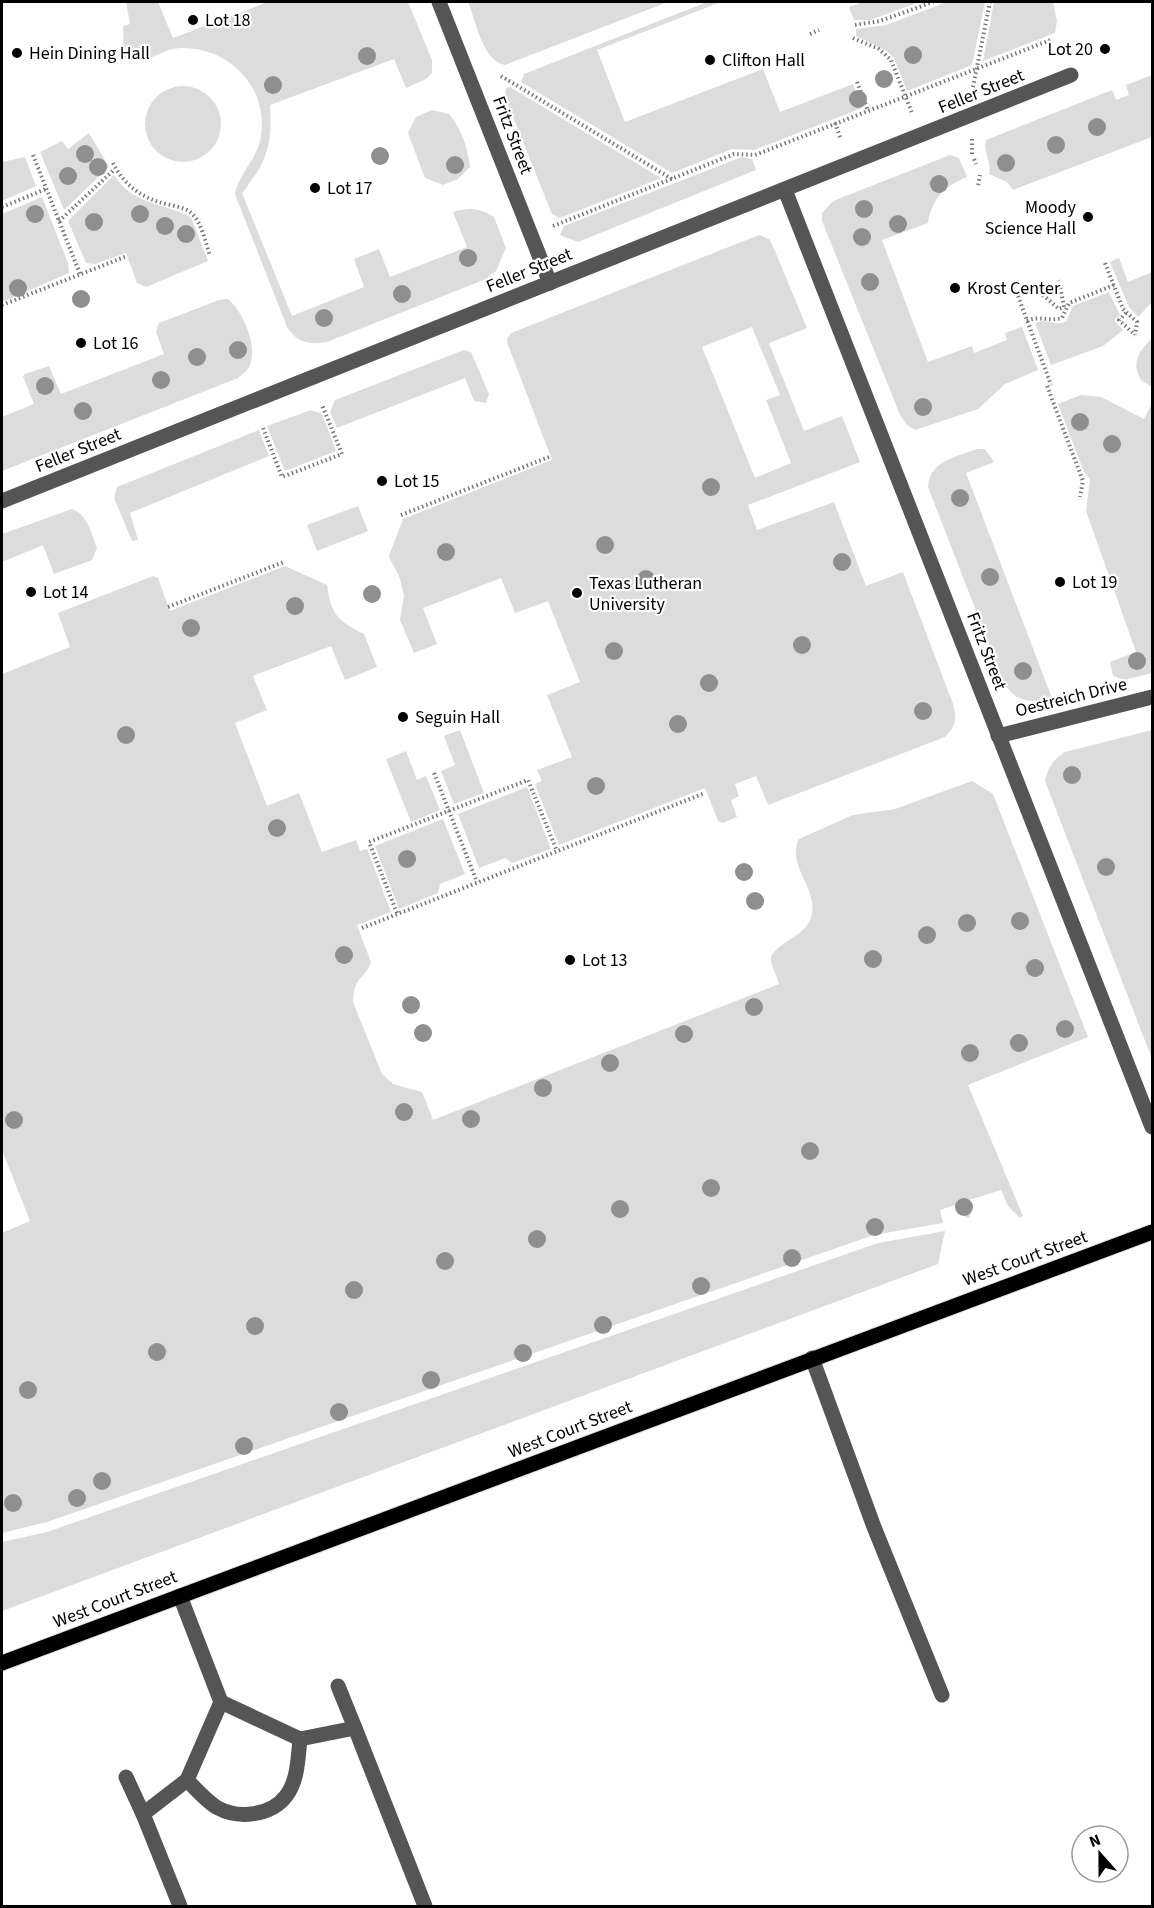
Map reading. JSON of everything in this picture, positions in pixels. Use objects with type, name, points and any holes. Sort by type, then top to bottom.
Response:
[{"type":"main road","name":"West Court Street","points":[[2,1663],[1152,1232]]},
{"type":"street","name":"Fritz Street","points":[[439,2],[550,284]]},
{"type":"street","name":"Feller Street","points":[[2,501],[1071,75]]},
{"type":"street","name":"Fritz Street","points":[[785,190],[1152,1127]]},
{"type":"street","name":"Oestreich Drive","points":[[998,736],[1152,697]]},
{"type":"street","points":[[812,1359],[874,1527],[942,1695]]},
{"type":"street","points":[[180,1596],[221,1702],[300,1739],[355,1728]]},
{"type":"street","points":[[339,1686],[425,1906]]},
{"type":"street","points":[[143,1814],[187,1780],[221,1702]]},
{"type":"street","points":[[187,1780],[217,1808],[244,1816],[267,1810],[286,1797],[296,1773],[300,1739]]},
{"type":"street","points":[[126,1777],[180,1906]]},
{"type":"path","points":[[855,25],[880,21],[933,2]]},
{"type":"path","points":[[973,85],[990,2]]},
{"type":"path","points":[[810,34],[819,30]]},
{"type":"path","points":[[854,38],[879,49],[891,60],[910,109]]},
{"type":"path","points":[[530,234],[734,154],[755,155],[1053,39]]},
{"type":"path","points":[[501,76],[672,179]]},
{"type":"path","points":[[857,82],[868,111]]},
{"type":"path","points":[[835,123],[840,137]]},
{"type":"path","points":[[33,155],[80,274]]},
{"type":"path","points":[[974,159],[976,164]]},
{"type":"path","points":[[113,163],[123,180],[139,193],[158,202],[187,210],[195,216],[210,256]]},
{"type":"path","points":[[59,221],[115,169]]},
{"type":"path","points":[[978,185],[980,175]]},
{"type":"path","points":[[2,207],[46,189]]},
{"type":"path","points":[[2,305],[127,256]]},
{"type":"path","points":[[1104,263],[1126,313],[1137,322],[1135,335],[1119,320],[1126,313]]},
{"type":"path","points":[[1036,289],[1059,309],[1064,307],[1059,280]]},
{"type":"path","points":[[1027,321],[1038,316],[1055,320],[1062,318],[1069,303],[1114,285]]},
{"type":"path","points":[[1018,296],[1083,482],[1080,497]]},
{"type":"path","points":[[263,428],[282,477],[342,454],[322,405]]},
{"type":"path","points":[[401,515],[549,458]]},
{"type":"path","points":[[168,607],[284,562]]},
{"type":"path","points":[[434,773],[477,882]]},
{"type":"path","points":[[397,914],[369,842],[528,780],[557,851]]},
{"type":"path","points":[[362,928],[705,793]]},
{"type":"shaded area","points":[[126,2],[158,2],[173,38],[268,2],[408,2],[432,60],[432,73],[426,79],[406,88],[394,59],[270,105],[271,126],[266,155],[257,173],[242,193],[292,316],[364,287],[354,259],[379,249],[390,277],[467,247],[453,212],[459,210],[479,210],[494,217],[506,248],[496,271],[486,279],[327,342],[309,343],[299,340],[287,327],[235,194],[239,181],[260,141],[262,122],[253,89],[231,64],[216,55],[199,50],[176,48],[142,60],[124,58],[123,26],[130,24]]},
{"type":"shaded area","points":[[468,2],[668,2],[505,65],[497,62],[485,48]]},
{"type":"shaded area","points":[[707,2],[721,2],[597,50],[625,122],[763,69],[780,112],[853,84],[862,108],[754,150],[732,149],[672,173],[521,82],[524,74]]},
{"type":"shaded area","points":[[863,2],[920,2],[870,20],[854,20],[849,7]]},
{"type":"shaded area","points":[[947,2],[985,2],[972,65],[907,91],[894,58],[887,51],[856,36],[856,29],[886,25]]},
{"type":"shaded area","points":[[994,2],[1053,2],[1057,21],[1055,33],[983,61]]},
{"type":"shaded area","points":[[1152,75],[1152,137],[1013,190],[1007,182],[989,174],[986,140],[1112,90],[1116,100],[1129,95],[1126,85]]},
{"type":"shaded area","points":[[183,86],[197,89],[210,97],[218,110],[221,124],[218,138],[210,151],[197,159],[183,162],[169,159],[156,151],[148,138],[145,124],[148,110],[156,97],[169,89]]},
{"type":"shaded area","points":[[510,87],[661,178],[560,218],[552,214],[505,97],[506,88]]},
{"type":"shaded area","points":[[432,110],[449,114],[463,139],[469,160],[470,167],[458,179],[443,185],[425,178],[408,133],[416,117]]},
{"type":"shaded area","points":[[89,133],[109,167],[64,210],[40,152],[62,141],[68,149]]},
{"type":"shaded area","points":[[950,155],[959,158],[967,177],[952,184],[941,194],[936,200],[928,223],[882,240],[928,362],[972,346],[974,353],[1007,340],[1005,333],[1022,327],[1038,370],[1005,384],[978,409],[915,430],[907,425],[900,415],[822,221],[822,213],[833,201]]},
{"type":"shaded area","points":[[25,157],[36,186],[2,201],[2,162]]},
{"type":"shaded area","points":[[742,157],[752,159],[756,170],[578,242],[560,235],[564,226]]},
{"type":"shaded area","points":[[114,175],[130,193],[191,217],[208,261],[146,287],[137,283],[126,253],[95,264],[86,263],[68,221]]},
{"type":"shaded area","points":[[42,197],[68,263],[69,273],[2,302],[2,214]]},
{"type":"shaded area","points":[[759,235],[769,239],[807,328],[769,343],[804,431],[842,416],[860,462],[748,505],[757,530],[834,502],[866,586],[903,572],[953,704],[955,722],[945,737],[768,805],[756,776],[735,784],[739,796],[731,800],[737,817],[723,823],[718,821],[705,788],[559,845],[535,784],[542,781],[537,770],[572,757],[547,695],[580,682],[548,601],[515,613],[501,578],[423,608],[437,644],[414,653],[400,620],[404,595],[399,576],[389,557],[403,519],[552,460],[508,345],[507,339],[511,333]],"holes":[[[752,327],[780,395],[766,400],[791,463],[755,478],[702,347]]]},
{"type":"shaded area","points":[[1119,258],[1128,282],[1152,272],[1152,302],[1138,317],[1129,307],[1110,262]]},
{"type":"shaded area","points":[[1109,292],[1120,315],[1114,320],[1123,330],[1103,346],[1051,365],[1035,323],[1066,322],[1073,306]]},
{"type":"shaded area","points":[[228,299],[239,312],[251,340],[252,359],[249,367],[238,378],[2,471],[2,417],[34,404],[23,376],[25,374],[49,366],[61,394],[164,354],[156,332],[159,323],[219,300]]},
{"type":"shaded area","points":[[1152,338],[1152,387],[1142,381],[1138,375],[1136,363],[1143,348]]},
{"type":"shaded area","points":[[464,350],[471,352],[489,394],[486,403],[474,401],[465,378],[337,428],[330,412],[335,400]]},
{"type":"shaded area","points":[[1081,395],[1101,397],[1144,419],[1152,403],[1152,673],[1124,680],[1113,676],[1110,662],[1136,652],[1086,511],[1090,479],[1084,472],[1058,404]]},
{"type":"shaded area","points":[[311,410],[322,414],[336,451],[285,471],[267,426]]},
{"type":"shaded area","points":[[259,430],[269,456],[130,513],[138,540],[132,541],[114,498],[117,487]]},
{"type":"shaded area","points":[[977,449],[985,449],[994,462],[966,473],[1052,698],[1037,701],[1025,700],[1009,690],[1004,683],[928,487],[933,471],[938,466]]},
{"type":"shaded area","points":[[358,506],[368,531],[317,551],[307,525]]},
{"type":"shaded area","points":[[72,509],[82,516],[91,531],[97,548],[92,560],[54,574],[43,545],[2,562],[2,534]]},
{"type":"shaded area","points":[[285,566],[327,585],[337,616],[364,634],[377,667],[345,680],[331,646],[253,676],[267,710],[235,723],[267,806],[299,793],[322,852],[356,840],[360,851],[367,849],[391,912],[357,925],[371,962],[355,987],[353,1002],[382,1074],[393,1084],[422,1092],[433,1120],[779,984],[771,957],[780,946],[805,928],[812,914],[810,895],[796,858],[799,839],[853,815],[895,809],[972,781],[993,794],[1088,1037],[968,1085],[1023,1216],[1020,1218],[1008,1206],[1001,1190],[969,1200],[970,1217],[967,1218],[955,1205],[940,1210],[943,1223],[874,1235],[47,1522],[2,1533],[2,1233],[30,1221],[2,1150],[2,674],[70,647],[58,613],[153,576],[158,578],[170,611]]},
{"type":"shaded area","points":[[460,730],[484,793],[454,804],[441,771],[455,765],[444,736]]},
{"type":"shaded area","points":[[1152,730],[1152,1059],[1045,781],[1052,764],[1065,752]]},
{"type":"shaded area","points":[[406,751],[417,780],[426,776],[440,810],[411,822],[386,759]]},
{"type":"shaded area","points":[[527,787],[551,849],[512,863],[505,858],[479,868],[458,814]]},
{"type":"shaded area","points":[[443,819],[465,874],[440,884],[438,893],[399,909],[375,846]]},
{"type":"shaded area","points":[[945,1231],[938,1264],[2,1611],[2,1542],[47,1532],[878,1243]]},
{"type":"place","name":"Lot 18","points":[[193,20]]},
{"type":"place","name":"Lot 20","points":[[1105,49]]},
{"type":"place","name":"Hein Dining Hall","points":[[17,53]]},
{"type":"place","name":"Clifton Hall","points":[[710,60]]},
{"type":"place","name":"Lot 17","points":[[315,188]]},
{"type":"place","name":"Moody Science Hall","points":[[1088,217]]},
{"type":"place","name":"Krost Center","points":[[955,288]]},
{"type":"place","name":"Lot 16","points":[[81,343]]},
{"type":"place","name":"Lot 15","points":[[382,481]]},
{"type":"place","name":"Lot 19","points":[[1060,582]]},
{"type":"place","name":"Lot 14","points":[[31,592]]},
{"type":"place","name":"Texas Lutheran University","points":[[577,593]]},
{"type":"place","name":"Seguin Hall","points":[[403,717]]},
{"type":"place","name":"Lot 13","points":[[570,960]]}]
